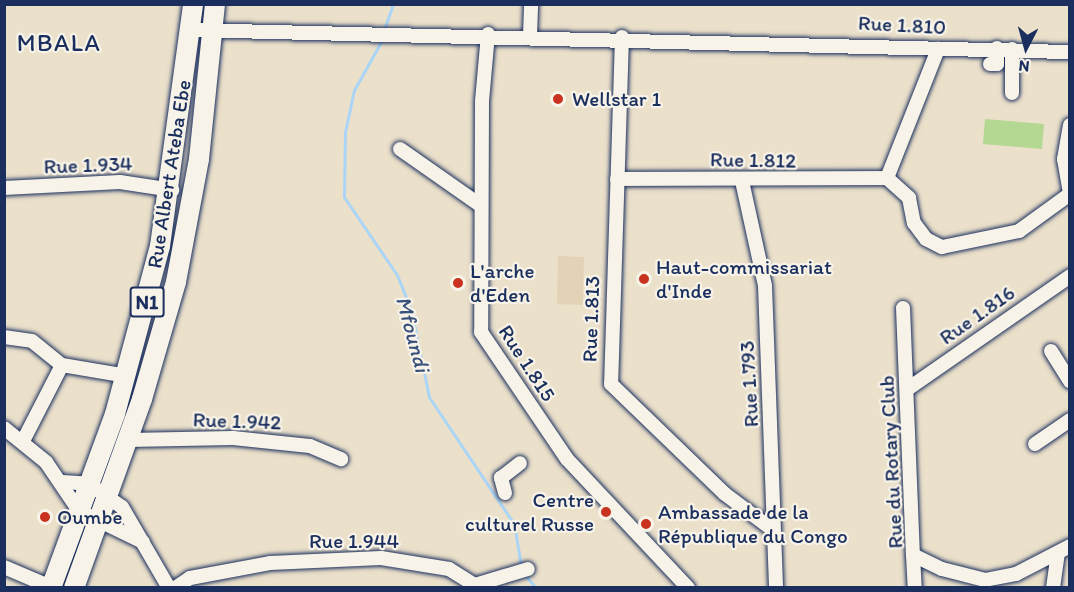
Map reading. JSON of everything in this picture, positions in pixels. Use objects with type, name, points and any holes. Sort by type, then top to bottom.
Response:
[{"type":"highway","name":"N1","points":[[51,587],[127,376],[172,190],[192,30],[193,4]]},
{"type":"highway","name":"Rue Albert Ateba Ebe","points":[[74,588],[128,440],[182,252],[214,27],[215,4]]},
{"type":"street","points":[[530,36],[531,4]]},
{"type":"street","name":"Rue 1.810","points":[[192,30],[214,27],[375,31],[1070,52]]},
{"type":"street","name":"Rue 1.815","points":[[488,34],[480,205],[481,332],[567,459],[688,588]]},
{"type":"street","name":"Rue 1.813","points":[[622,38],[611,384],[725,494],[773,530]]},
{"type":"street","points":[[990,64],[997,64],[997,48]]},
{"type":"street","points":[[938,49],[887,178],[909,198],[914,223],[926,239],[942,247],[1019,231],[1070,193],[1064,159],[1070,125]]},
{"type":"street","points":[[1012,49],[1012,93]]},
{"type":"street","points":[[400,149],[480,205]]},
{"type":"street","name":"Rue 1.812","points":[[617,179],[742,181],[887,178]]},
{"type":"street","name":"Rue 1.793","points":[[742,181],[765,286],[776,588]]},
{"type":"street","name":"Rue 1.934","points":[[4,188],[120,182],[172,190]]},
{"type":"street","name":"Rue 1.816","points":[[909,388],[1070,276]]},
{"type":"street","name":"Rue du Rotary Club","points":[[903,308],[909,388],[913,555],[942,569],[985,580],[1016,574],[1064,550]]},
{"type":"street","points":[[4,337],[32,341],[62,365],[127,376]]},
{"type":"street","points":[[1051,351],[1070,382]]},
{"type":"street","points":[[23,441],[62,365]]},
{"type":"street","points":[[1035,444],[1070,420]]},
{"type":"street","points":[[4,428],[23,441],[63,482],[79,511],[143,542]]},
{"type":"street","name":"Rue 1.942","points":[[128,440],[233,438],[310,446],[341,459]]},
{"type":"street","points":[[505,493],[500,480],[514,470]]},
{"type":"street","points":[[63,482],[89,484],[108,495],[133,520],[168,588]]},
{"type":"street","points":[[1053,588],[1064,550]]},
{"type":"street","points":[[913,555],[915,588]]},
{"type":"street","name":"Rue 1.944","points":[[175,588],[190,578],[236,568],[337,560],[381,558],[448,569],[475,585],[528,569]]},
{"type":"street","points":[[4,567],[51,587]]},
{"type":"shaded area","points":[[558,256],[584,257],[583,305],[557,304]]},
{"type":"green space","points":[[985,119],[1044,124],[1042,149],[983,144]]},
{"type":"waterway","name":"Mfoundi","points":[[384,30],[393,4]]},
{"type":"waterway","name":"Mfoundi","points":[[382,40],[354,90],[345,132],[344,197],[397,275],[411,310],[429,397],[514,524],[521,566]]},
{"type":"waterway","name":"Mfoundi","points":[[524,574],[536,588]]},
{"type":"place","name":"Wellstar 1","points":[[558,99]]},
{"type":"place","name":"Haut-commissariat d'Inde","points":[[644,279]]},
{"type":"place","name":"L'arche d'Eden","points":[[458,283]]},
{"type":"place","name":"Centre culturel Russe","points":[[606,512]]},
{"type":"place","name":"Oumbe","points":[[45,517]]},
{"type":"place","name":"Ambassade de la République du Congo","points":[[646,524]]},
{"type":"district","name":"MBALA","points":[[59,43]]}]
